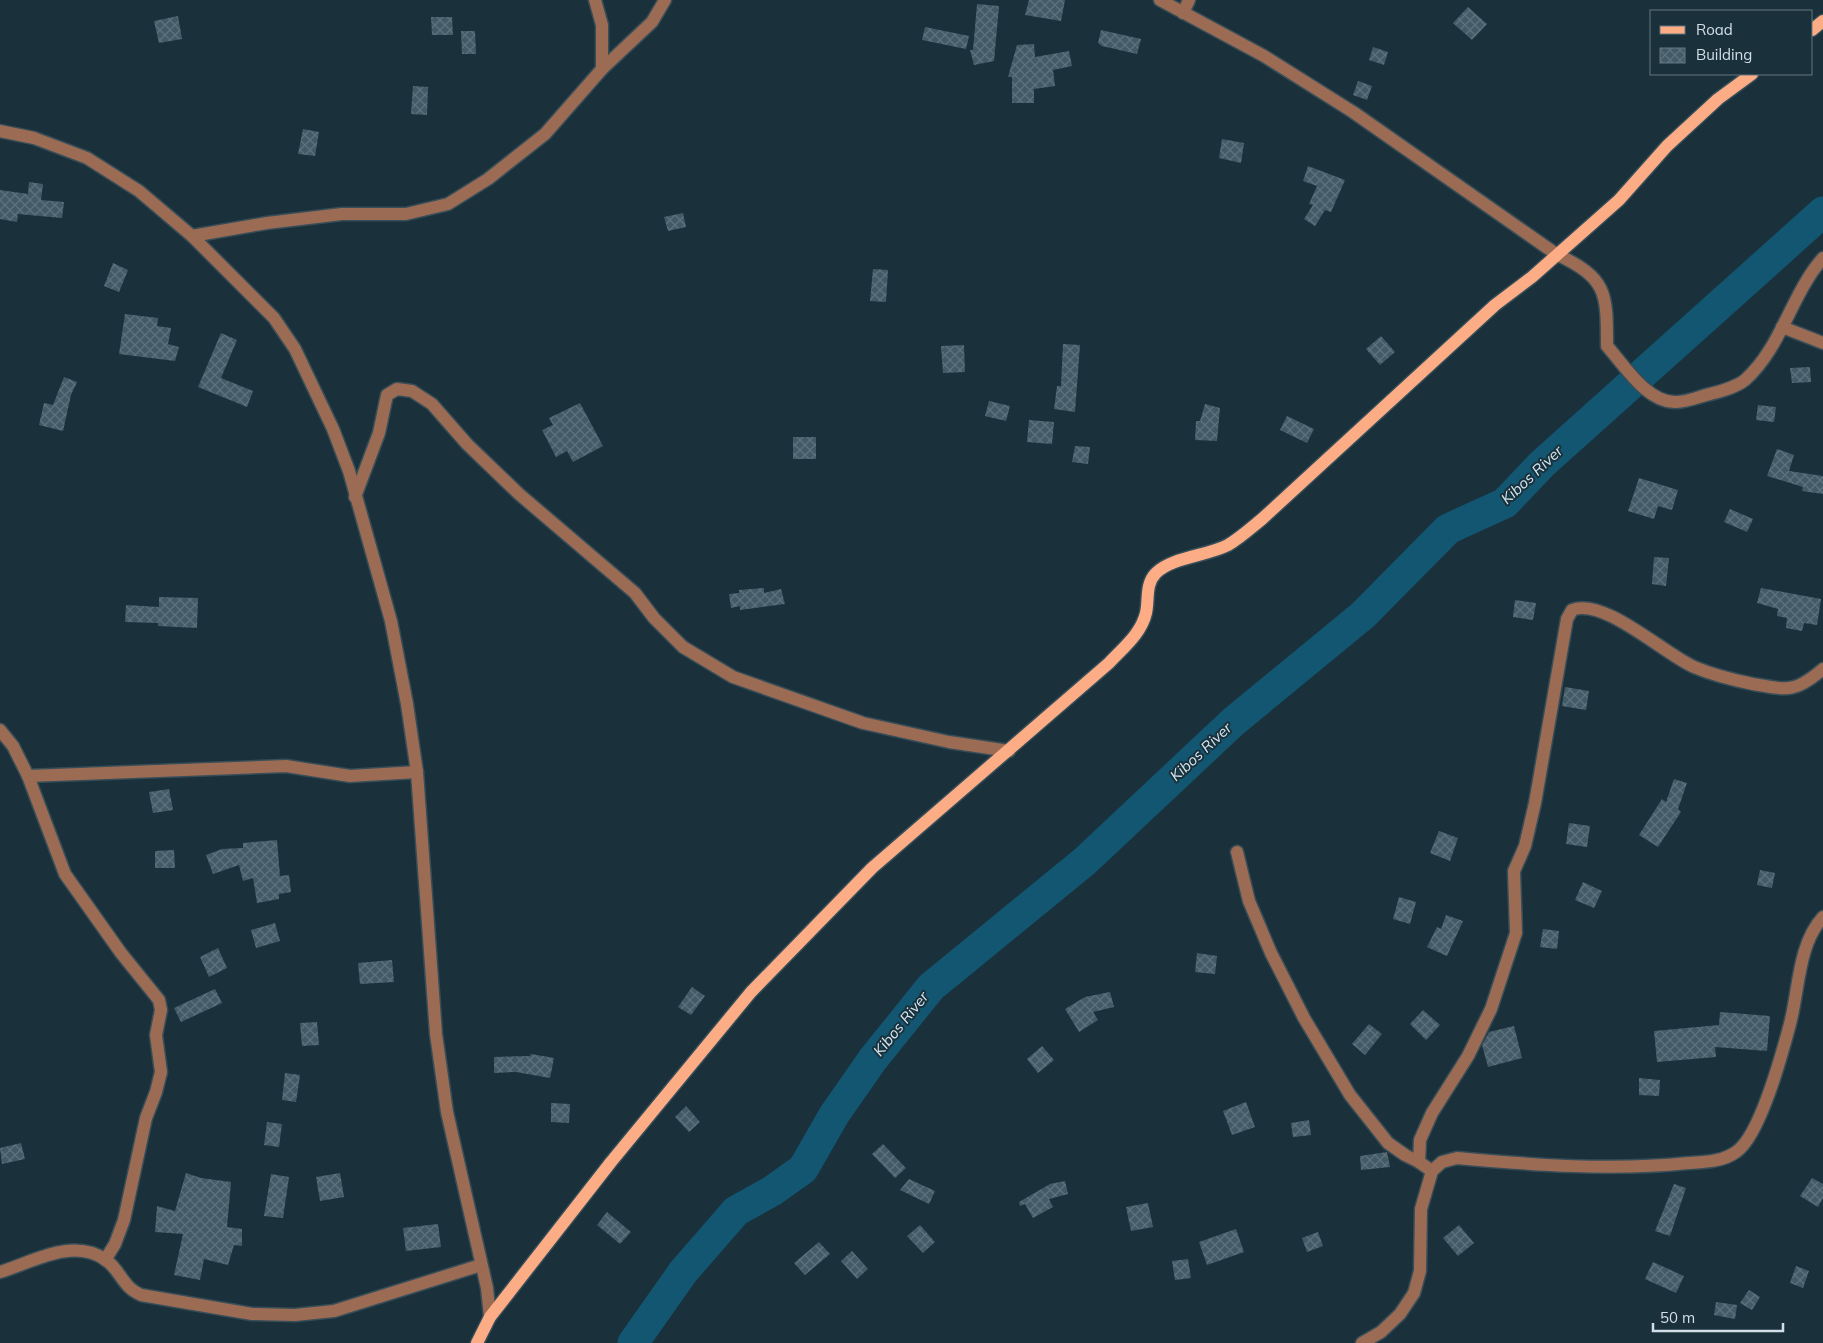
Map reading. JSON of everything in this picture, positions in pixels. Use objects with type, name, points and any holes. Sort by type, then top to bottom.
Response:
[{"type":"main road","points":[[1813,29],[1823,21]]},
{"type":"main road","points":[[477,1343],[490,1317],[617,1154],[751,992],[872,868],[1104,668],[1137,633],[1146,613],[1147,592],[1156,574],[1170,563],[1202,556],[1228,544],[1262,519],[1495,305],[1532,278],[1556,254],[1619,200],[1667,146],[1718,99],[1751,75]]},
{"type":"street","points":[[595,0],[602,25],[602,69]]},
{"type":"street","points":[[192,236],[267,223],[342,214],[406,214],[448,204],[488,180],[545,134],[602,69],[652,22],[665,0]]},
{"type":"street","points":[[1160,0],[1264,56],[1353,112],[1556,254],[1588,272],[1601,285],[1607,321],[1607,346],[1646,389],[1660,399],[1675,402],[1720,391],[1744,381],[1769,352],[1812,270],[1823,258]]},
{"type":"street","points":[[1183,13],[1190,0]]},
{"type":"street","points":[[0,131],[34,138],[87,158],[139,191],[192,236],[274,318],[295,350],[334,429],[391,621],[417,772],[438,1044],[446,1112],[487,1288],[490,1317]]},
{"type":"street","points":[[1782,327],[1823,343]]},
{"type":"street","points":[[355,497],[379,433],[387,395],[397,389],[412,391],[432,404],[467,444],[519,494],[635,593],[654,618],[683,647],[733,677],[864,723],[949,742],[1009,751]]},
{"type":"street","points":[[1419,1162],[1420,1140],[1432,1113],[1468,1056],[1491,1009],[1516,933],[1514,871],[1530,828],[1567,619],[1572,610],[1588,606],[1605,612],[1692,666],[1721,677],[1785,690],[1798,687],[1823,669]]},
{"type":"street","points":[[0,730],[13,746],[28,776],[65,874],[121,953],[152,989],[159,1000],[161,1010],[156,1035],[161,1072],[146,1118],[124,1220],[115,1244],[105,1260]]},
{"type":"street","points":[[28,776],[286,766],[350,776],[417,772]]},
{"type":"street","points":[[1237,852],[1249,901],[1271,953],[1304,1018],[1350,1095],[1388,1143],[1432,1171]]},
{"type":"street","points":[[1362,1343],[1381,1332],[1400,1314],[1414,1293],[1420,1271],[1422,1208],[1432,1171],[1442,1162],[1457,1158],[1586,1168],[1680,1164],[1717,1160],[1735,1153],[1746,1142],[1759,1119],[1790,1024],[1806,950],[1815,926],[1823,917]]},
{"type":"street","points":[[0,1272],[64,1250],[78,1250],[105,1260],[119,1272],[128,1286],[141,1295],[252,1314],[295,1315],[334,1311],[481,1265]]},
{"type":"building","points":[[1029,0],[1065,0],[1061,21],[1025,15]]},
{"type":"building","points":[[977,4],[999,6],[994,61],[974,65],[970,50],[973,50]]},
{"type":"building","points":[[1468,7],[1487,24],[1472,40],[1453,23]]},
{"type":"building","points":[[178,16],[182,39],[159,43],[154,21]]},
{"type":"building","points":[[431,17],[452,17],[453,35],[432,35]]},
{"type":"building","points":[[925,27],[969,36],[966,49],[922,40]]},
{"type":"building","points":[[1101,30],[1141,39],[1137,54],[1102,46],[1098,43]]},
{"type":"building","points":[[461,31],[475,31],[476,54],[462,54]]},
{"type":"building","points":[[1034,44],[1035,57],[1069,51],[1072,66],[1053,70],[1055,86],[1034,89],[1034,103],[1012,103],[1012,77],[1008,77],[1017,45]]},
{"type":"building","points":[[1373,47],[1388,52],[1384,65],[1369,60]]},
{"type":"building","points":[[1358,81],[1372,86],[1367,100],[1353,95]]},
{"type":"building","points":[[413,86],[428,87],[427,115],[411,114]]},
{"type":"building","points":[[303,129],[319,132],[315,156],[298,154]]},
{"type":"building","points":[[1222,139],[1244,143],[1241,163],[1219,158]]},
{"type":"building","points":[[1308,166],[1345,180],[1331,212],[1325,210],[1315,226],[1304,219],[1313,205],[1309,204],[1317,186],[1303,181]]},
{"type":"building","points":[[29,182],[43,184],[41,200],[64,202],[62,218],[18,214],[17,222],[0,219],[0,190],[28,194]]},
{"type":"building","points":[[683,213],[686,227],[668,231],[664,217]]},
{"type":"building","points":[[113,263],[128,270],[119,292],[104,286]]},
{"type":"building","points":[[873,269],[888,270],[886,302],[870,301]]},
{"type":"building","points":[[125,314],[158,318],[157,326],[171,328],[168,344],[179,347],[175,361],[119,354]]},
{"type":"building","points":[[221,333],[237,340],[221,378],[253,391],[247,407],[198,387]]},
{"type":"building","points":[[1381,336],[1395,352],[1380,365],[1366,349]]},
{"type":"building","points":[[1063,344],[1080,345],[1075,412],[1054,409],[1057,386],[1061,386]]},
{"type":"building","points":[[964,345],[965,372],[943,373],[941,346]]},
{"type":"building","points":[[1810,367],[1811,382],[1792,383],[1790,368]]},
{"type":"building","points":[[64,377],[77,382],[71,395],[63,431],[39,425],[44,403],[53,405]]},
{"type":"building","points":[[989,401],[1010,406],[1006,421],[985,416]]},
{"type":"building","points":[[580,403],[603,446],[573,462],[567,451],[556,457],[542,430],[553,425],[549,418]]},
{"type":"building","points":[[1205,404],[1220,408],[1217,441],[1195,440],[1196,421],[1200,421]]},
{"type":"building","points":[[1758,405],[1776,407],[1774,422],[1756,420]]},
{"type":"building","points":[[1287,416],[1314,429],[1307,443],[1280,430]]},
{"type":"building","points":[[1029,420],[1054,422],[1052,444],[1027,442]]},
{"type":"building","points":[[793,437],[816,437],[816,459],[793,459]]},
{"type":"building","points":[[1075,446],[1090,447],[1088,464],[1072,462]]},
{"type":"building","points":[[1777,449],[1794,455],[1789,471],[1823,476],[1823,494],[1802,491],[1803,487],[1767,476]]},
{"type":"building","points":[[1639,478],[1678,490],[1672,510],[1658,506],[1654,519],[1628,511]]},
{"type":"building","points":[[1730,509],[1753,519],[1747,532],[1724,522]]},
{"type":"building","points":[[1654,557],[1669,558],[1666,586],[1652,584]]},
{"type":"building","points":[[764,588],[764,593],[781,589],[785,604],[740,610],[740,606],[731,608],[729,594],[739,593],[739,590]]},
{"type":"building","points":[[1761,588],[1821,599],[1817,625],[1804,623],[1802,631],[1786,628],[1787,618],[1777,616],[1778,609],[1757,603]]},
{"type":"building","points":[[159,597],[198,598],[197,628],[158,626],[158,623],[125,622],[126,605],[159,607]]},
{"type":"building","points":[[1515,600],[1536,603],[1533,620],[1513,617]]},
{"type":"building","points":[[1565,687],[1589,691],[1586,710],[1562,706]]},
{"type":"building","points":[[1674,779],[1687,783],[1678,809],[1681,812],[1658,847],[1639,835],[1662,799],[1666,802]]},
{"type":"building","points":[[169,789],[173,810],[153,813],[149,792]]},
{"type":"building","points":[[1569,823],[1590,826],[1587,847],[1566,844]]},
{"type":"building","points":[[1439,831],[1458,838],[1450,861],[1430,853]]},
{"type":"building","points":[[277,840],[280,876],[289,875],[291,892],[279,894],[279,899],[257,903],[253,878],[243,881],[239,865],[213,874],[206,855],[222,849],[243,848],[243,843]]},
{"type":"building","points":[[174,850],[175,868],[155,868],[155,851]]},
{"type":"building","points":[[1760,870],[1775,873],[1772,888],[1757,885]]},
{"type":"building","points":[[1583,882],[1602,891],[1594,908],[1575,900]]},
{"type":"building","points":[[1399,897],[1416,902],[1410,924],[1393,919]]},
{"type":"building","points":[[1446,915],[1463,921],[1447,956],[1427,947],[1437,927],[1441,929]]},
{"type":"building","points":[[275,923],[280,941],[256,948],[251,930]]},
{"type":"building","points":[[1543,929],[1559,931],[1557,949],[1540,947]]},
{"type":"building","points":[[218,948],[227,968],[209,977],[200,957]]},
{"type":"building","points":[[1197,953],[1217,956],[1215,974],[1195,972]]},
{"type":"building","points":[[392,960],[394,982],[360,984],[358,963]]},
{"type":"building","points":[[692,987],[705,996],[691,1015],[678,1007]]},
{"type":"building","points":[[215,989],[222,1003],[181,1022],[174,1008]]},
{"type":"building","points":[[1110,992],[1114,1007],[1093,1012],[1098,1020],[1079,1032],[1065,1009],[1085,997]]},
{"type":"building","points":[[1423,1010],[1440,1025],[1426,1040],[1410,1024]]},
{"type":"building","points":[[1720,1012],[1770,1016],[1767,1051],[1715,1047],[1716,1057],[1657,1062],[1654,1031],[1719,1025]]},
{"type":"building","points":[[317,1022],[319,1045],[302,1046],[300,1023]]},
{"type":"building","points":[[1369,1024],[1382,1034],[1365,1055],[1352,1044]]},
{"type":"building","points":[[1514,1026],[1522,1058],[1488,1067],[1482,1045],[1489,1032]]},
{"type":"building","points":[[1042,1046],[1054,1060],[1038,1073],[1027,1059]]},
{"type":"building","points":[[531,1054],[554,1058],[550,1078],[516,1072],[494,1073],[494,1057],[530,1056]]},
{"type":"building","points":[[285,1073],[300,1075],[296,1102],[282,1100]]},
{"type":"building","points":[[1639,1078],[1660,1080],[1659,1096],[1639,1095]]},
{"type":"building","points":[[1246,1102],[1255,1127],[1232,1135],[1223,1111]]},
{"type":"building","points":[[551,1103],[570,1104],[569,1123],[551,1122]]},
{"type":"building","points":[[686,1106],[700,1122],[689,1132],[675,1117]]},
{"type":"building","points":[[1309,1120],[1311,1135],[1293,1137],[1291,1123]]},
{"type":"building","points":[[267,1122],[282,1124],[279,1147],[264,1145]]},
{"type":"building","points":[[21,1143],[25,1159],[2,1164],[0,1148]]},
{"type":"building","points":[[883,1144],[906,1168],[895,1178],[872,1154]]},
{"type":"building","points":[[1387,1152],[1390,1167],[1361,1170],[1360,1156]]},
{"type":"building","points":[[186,1173],[201,1178],[231,1182],[227,1227],[242,1229],[242,1246],[234,1245],[228,1265],[204,1259],[200,1280],[174,1275],[183,1234],[155,1232],[157,1206],[175,1211]]},
{"type":"building","points":[[340,1173],[344,1197],[320,1201],[316,1177]]},
{"type":"building","points":[[271,1174],[289,1177],[283,1218],[264,1216]]},
{"type":"building","points":[[1812,1178],[1823,1184],[1823,1198],[1818,1207],[1800,1196]]},
{"type":"building","points":[[909,1179],[935,1191],[929,1204],[900,1190]]},
{"type":"building","points":[[1065,1181],[1068,1194],[1049,1199],[1053,1207],[1033,1218],[1025,1204],[1020,1206],[1019,1202],[1050,1184]]},
{"type":"building","points":[[1674,1184],[1686,1188],[1670,1236],[1655,1231]]},
{"type":"building","points":[[1148,1203],[1153,1227],[1131,1231],[1126,1207]]},
{"type":"building","points":[[607,1212],[631,1232],[620,1244],[597,1225]]},
{"type":"building","points":[[438,1224],[441,1247],[406,1251],[403,1228]]},
{"type":"building","points":[[920,1225],[935,1242],[923,1253],[907,1236]]},
{"type":"building","points":[[1459,1225],[1474,1243],[1458,1256],[1443,1238]]},
{"type":"building","points":[[1236,1229],[1244,1252],[1207,1265],[1199,1242]]},
{"type":"building","points":[[1318,1232],[1323,1246],[1307,1252],[1302,1238]]},
{"type":"building","points":[[819,1242],[830,1254],[805,1275],[794,1263]]},
{"type":"building","points":[[852,1251],[868,1269],[857,1279],[841,1261]]},
{"type":"building","points":[[1188,1259],[1191,1278],[1175,1280],[1172,1261]]},
{"type":"building","points":[[1653,1262],[1684,1276],[1676,1293],[1645,1279]]},
{"type":"building","points":[[1796,1266],[1809,1271],[1803,1288],[1790,1283]]},
{"type":"building","points":[[1749,1290],[1760,1297],[1752,1310],[1740,1303]]},
{"type":"building","points":[[1716,1302],[1737,1305],[1735,1319],[1714,1315]]},
{"type":"waterway","name":"Kibos River","points":[[633,1343],[683,1272],[736,1211],[772,1191],[803,1169],[834,1115],[873,1059],[931,987],[1085,861],[1233,722],[1363,615],[1448,529],[1505,503],[1542,464],[1823,212]]}]
